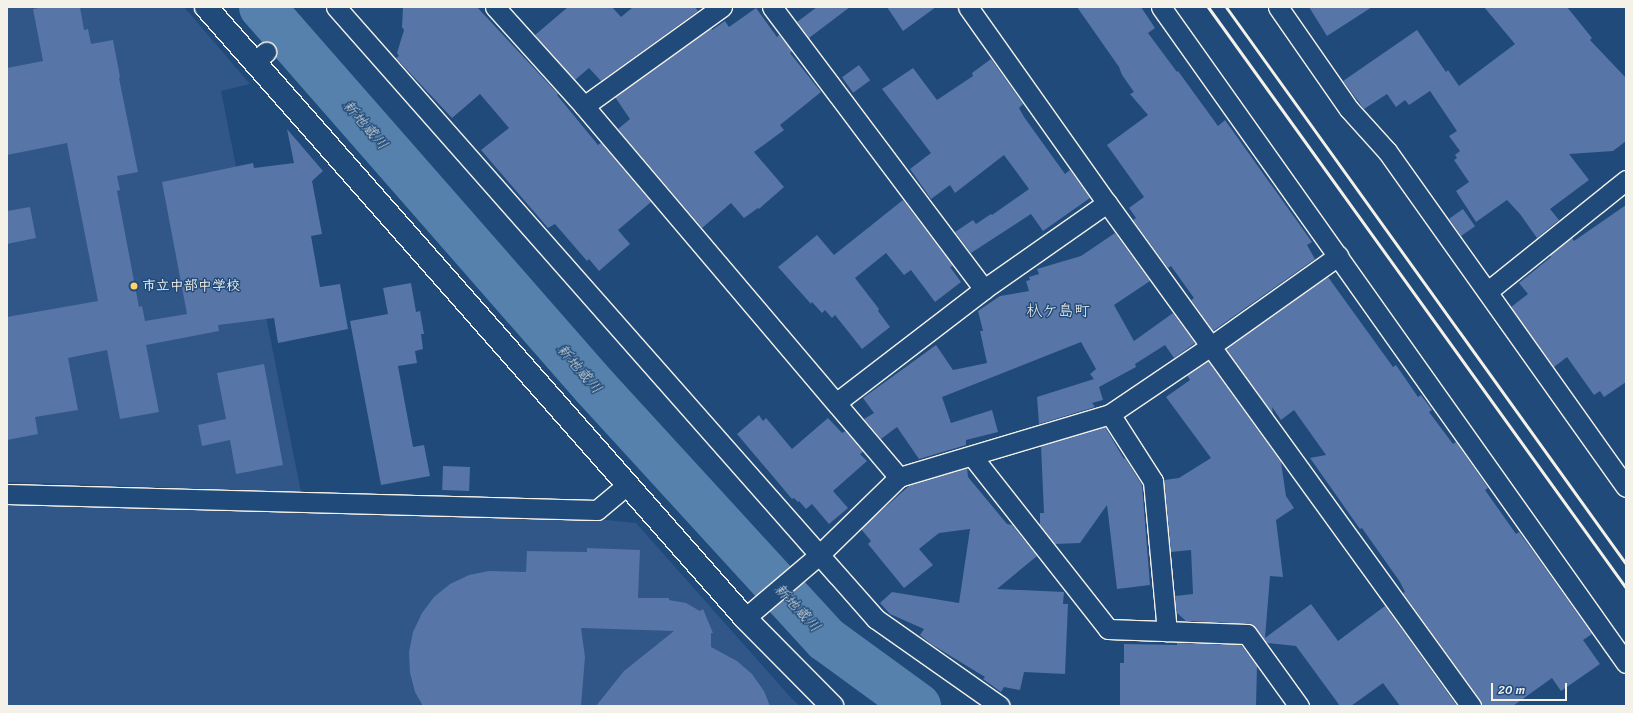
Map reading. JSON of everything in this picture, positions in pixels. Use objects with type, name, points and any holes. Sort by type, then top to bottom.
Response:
[{"type":"street","points":[[206,7],[260,57],[628,485],[745,618],[832,706]]},
{"type":"street","points":[[336,7],[876,619],[1000,706]]},
{"type":"street","points":[[495,7],[584,106],[837,402],[899,477]]},
{"type":"street","points":[[584,106],[722,7]]},
{"type":"street","points":[[772,7],[984,289]]},
{"type":"street","points":[[968,7],[1107,203],[1471,706]]},
{"type":"street","points":[[1161,7],[1626,663]]},
{"type":"street","points":[[1278,7],[1350,109],[1387,151],[1488,291],[1626,488]]},
{"type":"street","points":[[1488,291],[1626,180]]},
{"type":"street","points":[[837,402],[984,289],[1107,203]]},
{"type":"street","points":[[745,618],[819,555],[899,477],[1110,414],[1211,346],[1338,256]]},
{"type":"street","points":[[1110,414],[1153,481],[1167,631]]},
{"type":"street","points":[[972,456],[1108,629],[1247,634],[1295,705]]},
{"type":"street","points":[[7,494],[597,510],[628,485]]},
{"type":"shaded area","name":"市立中部中学校","points":[[7,7],[184,7],[250,84],[221,91],[301,492],[7,482]]},
{"type":"shaded area","points":[[7,503],[607,520],[636,523],[793,700],[800,706],[7,706]]},
{"type":"building","points":[[44,7],[80,7],[84,30],[88,29],[91,44],[113,40],[138,172],[117,176],[120,190],[117,191],[139,307],[142,306],[145,321],[187,314],[162,182],[253,163],[254,168],[294,163],[287,129],[323,171],[312,181],[322,234],[311,236],[320,287],[340,284],[348,329],[278,343],[274,318],[218,325],[219,331],[146,345],[159,412],[120,419],[107,350],[68,358],[78,410],[35,417],[38,434],[7,440],[7,317],[98,301],[67,143],[7,155],[7,68],[43,61],[33,9]]},
{"type":"building","points":[[403,7],[477,7],[558,94],[557,95],[598,145],[601,143],[651,202],[618,230],[630,244],[599,271],[589,259],[587,261],[555,224],[548,228],[481,150],[509,128],[480,94],[452,118],[396,58],[399,56],[397,53],[404,30],[402,27]]},
{"type":"building","points":[[568,7],[612,7],[621,17],[633,7],[695,7],[698,11],[601,81],[589,68],[575,80],[535,35]]},
{"type":"building","points":[[817,7],[850,7],[809,38],[797,22]]},
{"type":"building","points":[[887,7],[936,7],[903,31]]},
{"type":"building","points":[[1077,7],[1141,7],[1155,28],[1148,33],[1218,126],[1225,120],[1312,242],[1307,245],[1315,259],[1213,331],[1191,300],[1194,298],[1171,266],[1168,268],[1133,220],[1136,218],[1129,208],[1144,197],[1107,145],[1148,115],[1130,94],[1134,92],[1122,75],[1119,67]]},
{"type":"building","points":[[1309,7],[1372,7],[1327,36]]},
{"type":"building","points":[[1484,7],[1567,7],[1592,38],[1590,40],[1626,78],[1626,141],[1613,151],[1569,154],[1589,180],[1550,209],[1559,220],[1537,238],[1520,214],[1507,200],[1476,222],[1456,191],[1469,182],[1454,160],[1457,158],[1455,155],[1460,151],[1449,136],[1457,131],[1430,91],[1409,105],[1405,100],[1396,107],[1387,94],[1364,109],[1343,81],[1417,30],[1446,72],[1448,70],[1459,86],[1515,44]]},
{"type":"building","points":[[756,8],[777,37],[779,35],[792,51],[790,53],[821,92],[780,125],[784,130],[754,152],[784,187],[759,209],[758,208],[744,218],[731,203],[702,228],[618,129],[630,119],[615,97],[711,28],[712,30],[725,21],[729,27]]},
{"type":"building","points":[[991,59],[1023,104],[1019,108],[1024,117],[1065,174],[1070,170],[1090,198],[1043,231],[1031,214],[971,253],[955,232],[973,220],[976,224],[991,214],[992,215],[1029,189],[1004,155],[955,193],[950,185],[931,199],[910,169],[931,153],[882,89],[913,68],[937,100],[973,76],[972,73]]},
{"type":"building","points":[[859,65],[870,80],[853,93],[842,77]]},
{"type":"building","points":[[903,200],[953,266],[950,267],[961,282],[935,302],[911,270],[904,275],[886,253],[855,278],[879,309],[878,311],[890,327],[862,349],[835,315],[832,318],[825,310],[822,313],[812,302],[811,304],[778,267],[817,235],[834,255]]},
{"type":"building","points":[[1626,205],[1626,382],[1604,397],[1600,391],[1594,395],[1567,357],[1554,367],[1511,307],[1528,294],[1519,283],[1551,257],[1550,255],[1572,238],[1574,241]]},
{"type":"building","points":[[30,207],[36,238],[7,244],[7,211]]},
{"type":"building","points":[[1463,209],[1475,226],[1461,236],[1449,219]]},
{"type":"building","points":[[1115,233],[1150,281],[1114,305],[1134,341],[1173,313],[1195,343],[1174,358],[1165,345],[1135,364],[1136,367],[1099,387],[1103,400],[1092,403],[1095,407],[1039,424],[1037,397],[1094,379],[1090,374],[1096,369],[1081,342],[942,397],[951,423],[992,410],[998,432],[966,440],[966,445],[919,459],[897,427],[881,439],[864,419],[874,413],[863,398],[936,345],[953,370],[987,363],[980,331],[983,331],[978,311],[1000,296],[1029,291],[1026,281],[1030,280],[1029,277],[1039,274],[1037,269],[1081,256]]},
{"type":"building","points":[[1328,277],[1393,367],[1396,365],[1418,397],[1421,395],[1432,410],[1429,412],[1453,444],[1456,442],[1488,488],[1485,490],[1516,534],[1519,532],[1592,634],[1583,640],[1600,664],[1561,691],[1552,678],[1513,706],[1482,706],[1480,700],[1403,593],[1405,592],[1400,582],[1362,528],[1360,529],[1310,458],[1326,455],[1294,410],[1281,420],[1272,407],[1273,414],[1226,349]]},
{"type":"building","points":[[411,283],[416,312],[420,311],[424,334],[421,334],[423,349],[415,351],[417,363],[398,366],[413,447],[424,445],[430,476],[381,485],[350,321],[388,314],[383,288]]},
{"type":"building","points":[[1208,361],[1281,462],[1286,496],[1294,508],[1276,520],[1283,577],[1270,576],[1265,638],[1311,604],[1338,641],[1385,606],[1457,706],[1400,706],[1383,683],[1351,706],[1340,706],[1296,646],[1267,643],[1252,624],[1186,621],[1176,612],[1175,596],[1193,594],[1191,550],[1171,552],[1164,480],[1179,478],[1211,458],[1166,397],[1190,380],[1187,375]]},
{"type":"building","points":[[264,364],[283,465],[236,474],[230,440],[202,446],[198,425],[226,419],[217,373]]},
{"type":"building","points":[[759,415],[763,421],[766,418],[792,449],[828,418],[842,433],[846,431],[863,452],[860,454],[867,461],[833,491],[848,508],[829,524],[812,504],[806,509],[799,501],[798,502],[794,498],[792,499],[737,434]]},
{"type":"building","points":[[1105,427],[1142,485],[1150,585],[1117,589],[1107,505],[1080,543],[1055,544],[1040,525],[1040,513],[1044,513],[1041,446]]},
{"type":"building","points":[[443,466],[470,467],[469,491],[442,490]]},
{"type":"building","points":[[967,468],[968,477],[1007,524],[1012,525],[1037,556],[997,589],[1064,592],[1063,604],[1068,604],[1065,674],[1024,672],[1020,690],[1004,687],[1001,692],[983,679],[985,677],[931,644],[920,635],[924,629],[890,614],[880,603],[892,592],[959,603],[970,529],[939,533],[919,549],[933,565],[904,588],[868,544],[871,541],[861,529],[910,485]]},
{"type":"building","points":[[587,548],[640,550],[638,598],[669,598],[669,600],[686,603],[700,611],[703,609],[713,633],[711,633],[711,647],[737,661],[752,674],[764,691],[770,706],[596,706],[624,671],[674,631],[581,628],[585,657],[581,706],[423,706],[415,692],[410,673],[409,652],[413,632],[422,613],[434,597],[450,584],[469,575],[489,571],[526,572],[527,551],[587,552]]},
{"type":"building","points":[[1177,643],[1241,645],[1257,666],[1256,706],[1120,706],[1120,663],[1124,663],[1124,644],[1177,645]]},
{"type":"waterway","name":"新地蔵川","points":[[262,7],[595,387],[826,639],[918,706]]},
{"type":"railway","points":[[1208,7],[1626,588]]},
{"type":"railway","points":[[1226,7],[1626,564]]},
{"type":"place","name":"市立中部中学校","points":[[134,286]]},
{"type":"district","name":"杁ケ島町","points":[[1058,311]]}]
